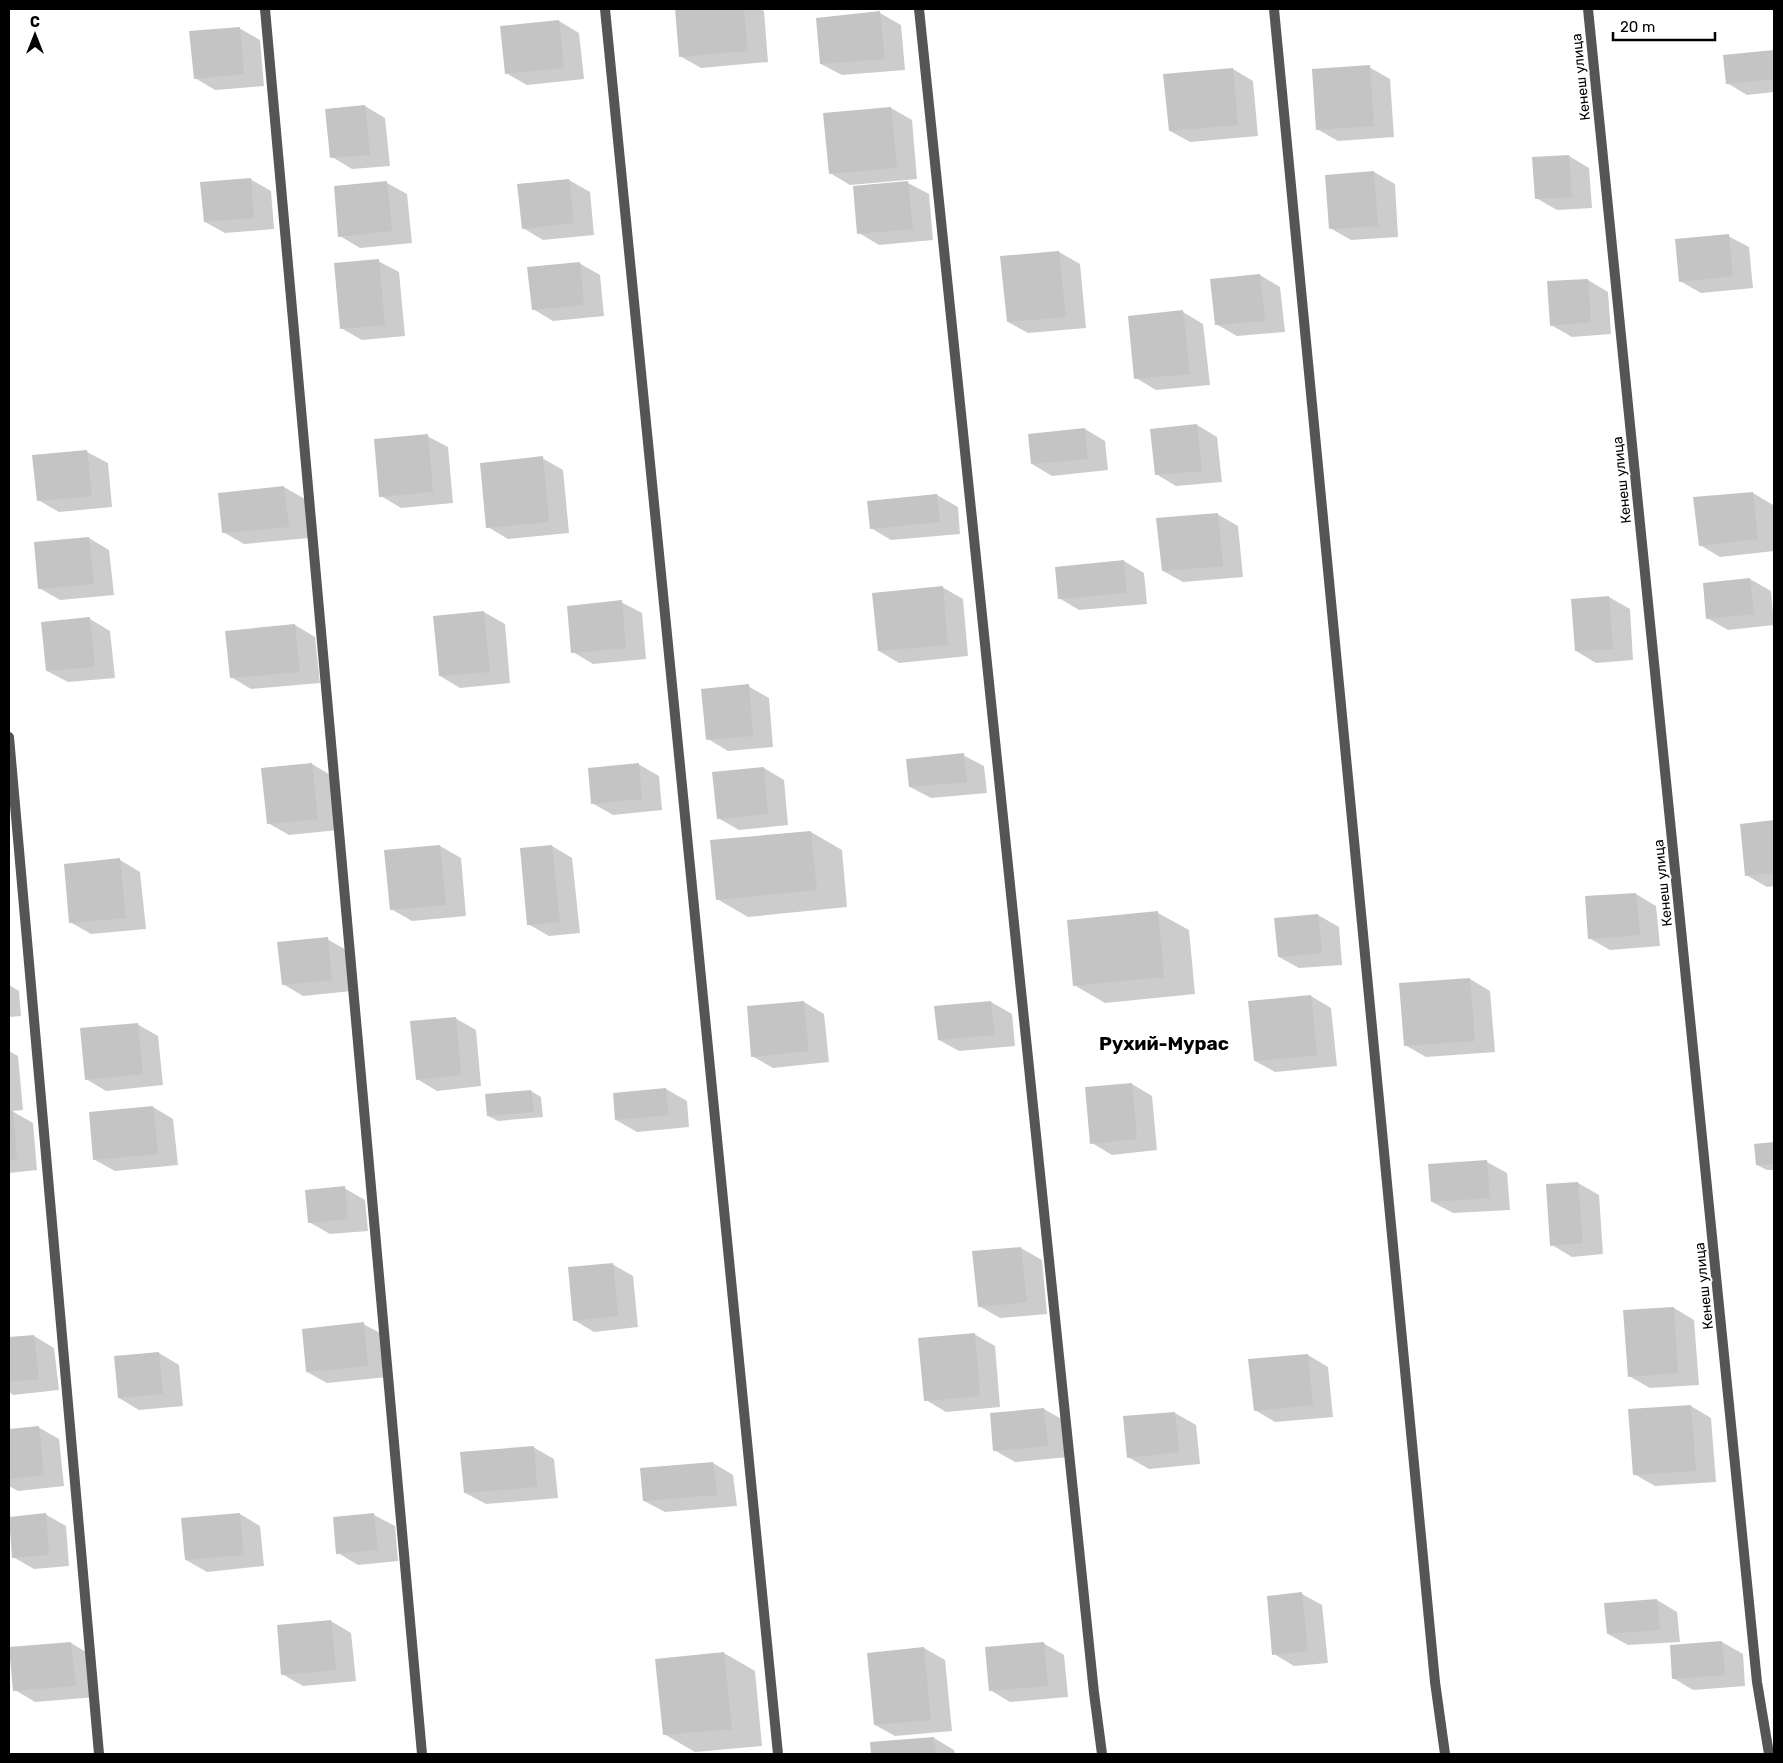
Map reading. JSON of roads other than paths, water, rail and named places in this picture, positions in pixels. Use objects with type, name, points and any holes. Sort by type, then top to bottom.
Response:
[{"type":"street","points":[[266,9],[422,1754]]},
{"type":"street","points":[[605,9],[778,1754]]},
{"type":"street","points":[[919,9],[1094,1693],[1102,1754]]},
{"type":"street","points":[[1274,9],[1434,1672],[1445,1754]]},
{"type":"street","name":"Кенеш улица","points":[[1588,9],[1758,1682],[1769,1754]]},
{"type":"street","points":[[9,737],[99,1754]]},
{"type":"district","name":"Рухий-Мурас","points":[[1164,1043]]}]
